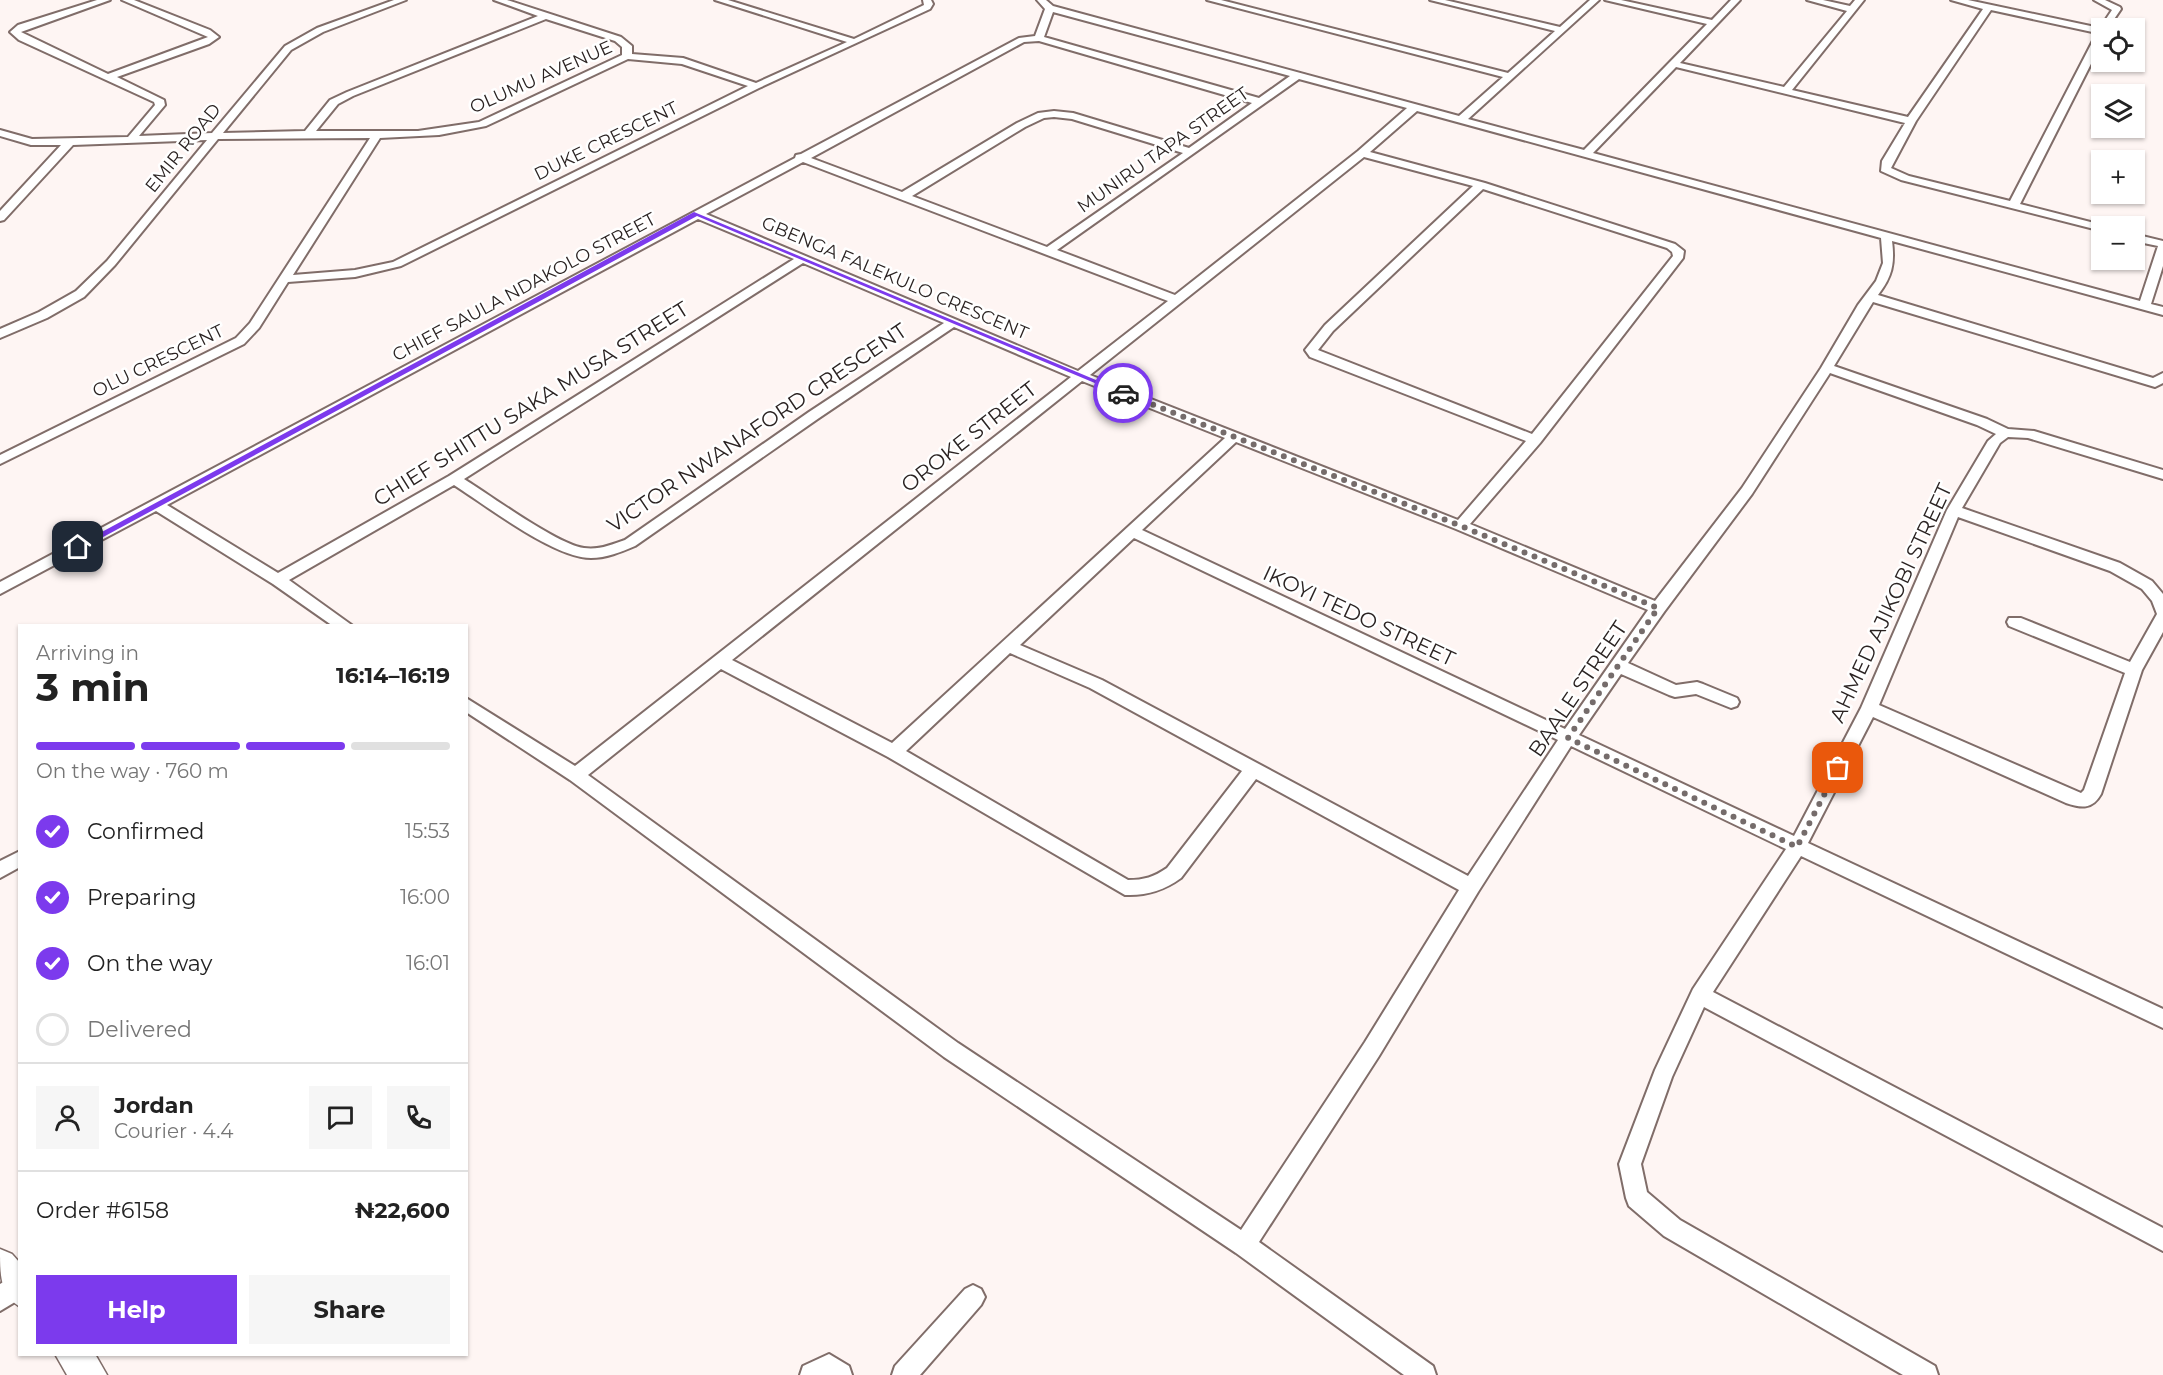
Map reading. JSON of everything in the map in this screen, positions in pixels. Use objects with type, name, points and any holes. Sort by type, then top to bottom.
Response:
[{"type":"main road","points":[[74,1356],[89,1375]]},
{"type":"street","points":[[106,0],[21,27],[15,32],[22,38],[159,100],[160,105],[151,118],[131,139]]},
{"type":"street","points":[[108,77],[206,42],[214,37],[207,32],[126,0]]},
{"type":"street","name":"EMIR ROAD","points":[[0,334],[43,315],[80,294],[111,263],[288,48],[320,30],[402,0]]},
{"type":"street","name":"OLUMU AVENUE","points":[[0,133],[31,142],[70,142],[437,132],[482,124],[627,56],[627,46],[618,39],[498,0]]},
{"type":"street","points":[[719,0],[855,42]]},
{"type":"street","name":"DUKE CRESCENT","points":[[285,279],[345,276],[373,272],[397,264],[756,86],[927,7],[929,4],[927,0]]},
{"type":"street","points":[[1211,0],[1510,76]]},
{"type":"street","points":[[1438,0],[1561,30]]},
{"type":"street","points":[[1462,119],[1595,0]]},
{"type":"street","points":[[1609,0],[1713,23]]},
{"type":"street","points":[[1587,153],[1736,0]]},
{"type":"street","points":[[1811,0],[1852,9]]},
{"type":"street","points":[[1786,91],[1860,0]]},
{"type":"street","points":[[1955,0],[2091,28]]},
{"type":"street","points":[[2098,0],[2117,9],[2111,18]]},
{"type":"street","points":[[1260,102],[1039,38],[1044,4],[1296,76],[1462,119],[2163,311]]},
{"type":"street","points":[[1989,7],[1911,121],[1884,167],[1886,171],[2091,225]]},
{"type":"street","points":[[308,134],[334,102],[350,94],[545,16]]},
{"type":"street","name":"CHIEF SAULA NDAKOLO STREET","points":[[0,589],[1022,40],[1039,38]]},
{"type":"street","points":[[2014,205],[2091,52]]},
{"type":"street","points":[[627,56],[683,61],[756,86]]},
{"type":"street","points":[[1674,64],[1911,121]]},
{"type":"street","name":"MUNIRU TAPA STREET","points":[[1048,251],[1296,76]]},
{"type":"street","name":"OROKE STREET","points":[[576,775],[1362,153],[1415,107]]},
{"type":"street","points":[[903,196],[1006,133],[1042,115],[1073,116],[1191,152]]},
{"type":"street","name":"OLU CRESCENT","points":[[0,460],[240,341],[255,325],[377,135]]},
{"type":"street","points":[[0,218],[70,142]]},
{"type":"street","points":[[1362,153],[1481,185],[1581,216],[1671,246],[1678,251],[1678,256],[1536,440],[1461,526]]},
{"type":"street","points":[[800,158],[1177,300]]},
{"type":"street","points":[[1481,185],[1329,328],[1311,350],[1315,354],[1351,369],[1536,440]]},
{"type":"street","points":[[0,206],[13,205]]},
{"type":"street","name":"GBENGA FALEKULO CRESCENT","points":[[696,214],[1080,376],[1461,526],[1658,608]]},
{"type":"street","name":"BAALE STREET","points":[[1244,1245],[1568,738],[1658,608],[1747,491],[1870,297],[1882,282],[1889,263],[1886,234]]},
{"type":"street","points":[[2144,306],[2163,246],[2145,240]]},
{"type":"street","name":"CHIEF SHITTU SAKA MUSA STREET","points":[[278,580],[454,479],[802,259]]},
{"type":"street","points":[[1870,297],[2160,383]]},
{"type":"street","name":"VICTOR NWANAFORD CRESCENT","points":[[454,479],[564,548],[583,554],[603,554],[630,543],[814,415],[954,322]]},
{"type":"street","points":[[1827,368],[1982,422],[2005,433],[2029,434],[2163,475]]},
{"type":"street","name":"AHMED AJIKOBI STREET","points":[[1926,1375],[1672,1228],[1637,1198],[1630,1164],[1662,1077],[1700,995],[1797,847],[1869,708],[1954,510],[1995,441],[2005,433]]},
{"type":"street","points":[[894,752],[1235,436]]},
{"type":"street","points":[[156,505],[278,580],[342,624]]},
{"type":"street","points":[[1954,510],[2115,567],[2147,585],[2159,599],[2163,611]]},
{"type":"street","name":"IKOYI TEDO STREET","points":[[1132,531],[2163,1019]]},
{"type":"street","points":[[1869,708],[2072,798],[2084,801],[2092,794],[2134,670],[2163,617]]},
{"type":"street","points":[[2015,622],[2134,670]]},
{"type":"street","points":[[1008,646],[1096,684],[1471,887]]},
{"type":"street","points":[[720,661],[894,752],[1125,887],[1149,888],[1174,873],[1254,769]]},
{"type":"street","points":[[1619,666],[1675,691],[1697,688],[1731,702]]},
{"type":"street","points":[[468,705],[576,775],[809,948],[942,1043],[1244,1245],[1424,1375]]},
{"type":"street","points":[[0,870],[18,859]]},
{"type":"street","points":[[1700,995],[2163,1240]]},
{"type":"street","points":[[904,1375],[973,1297]]},
{"type":"street","points":[[812,1375],[829,1366],[840,1375]]},
{"type":"way so far","points":[[1123,393],[1461,526],[1658,608],[1568,738],[1797,847],[1838,768]]},
{"type":"route","points":[[78,547],[696,214],[1123,393]]}]
